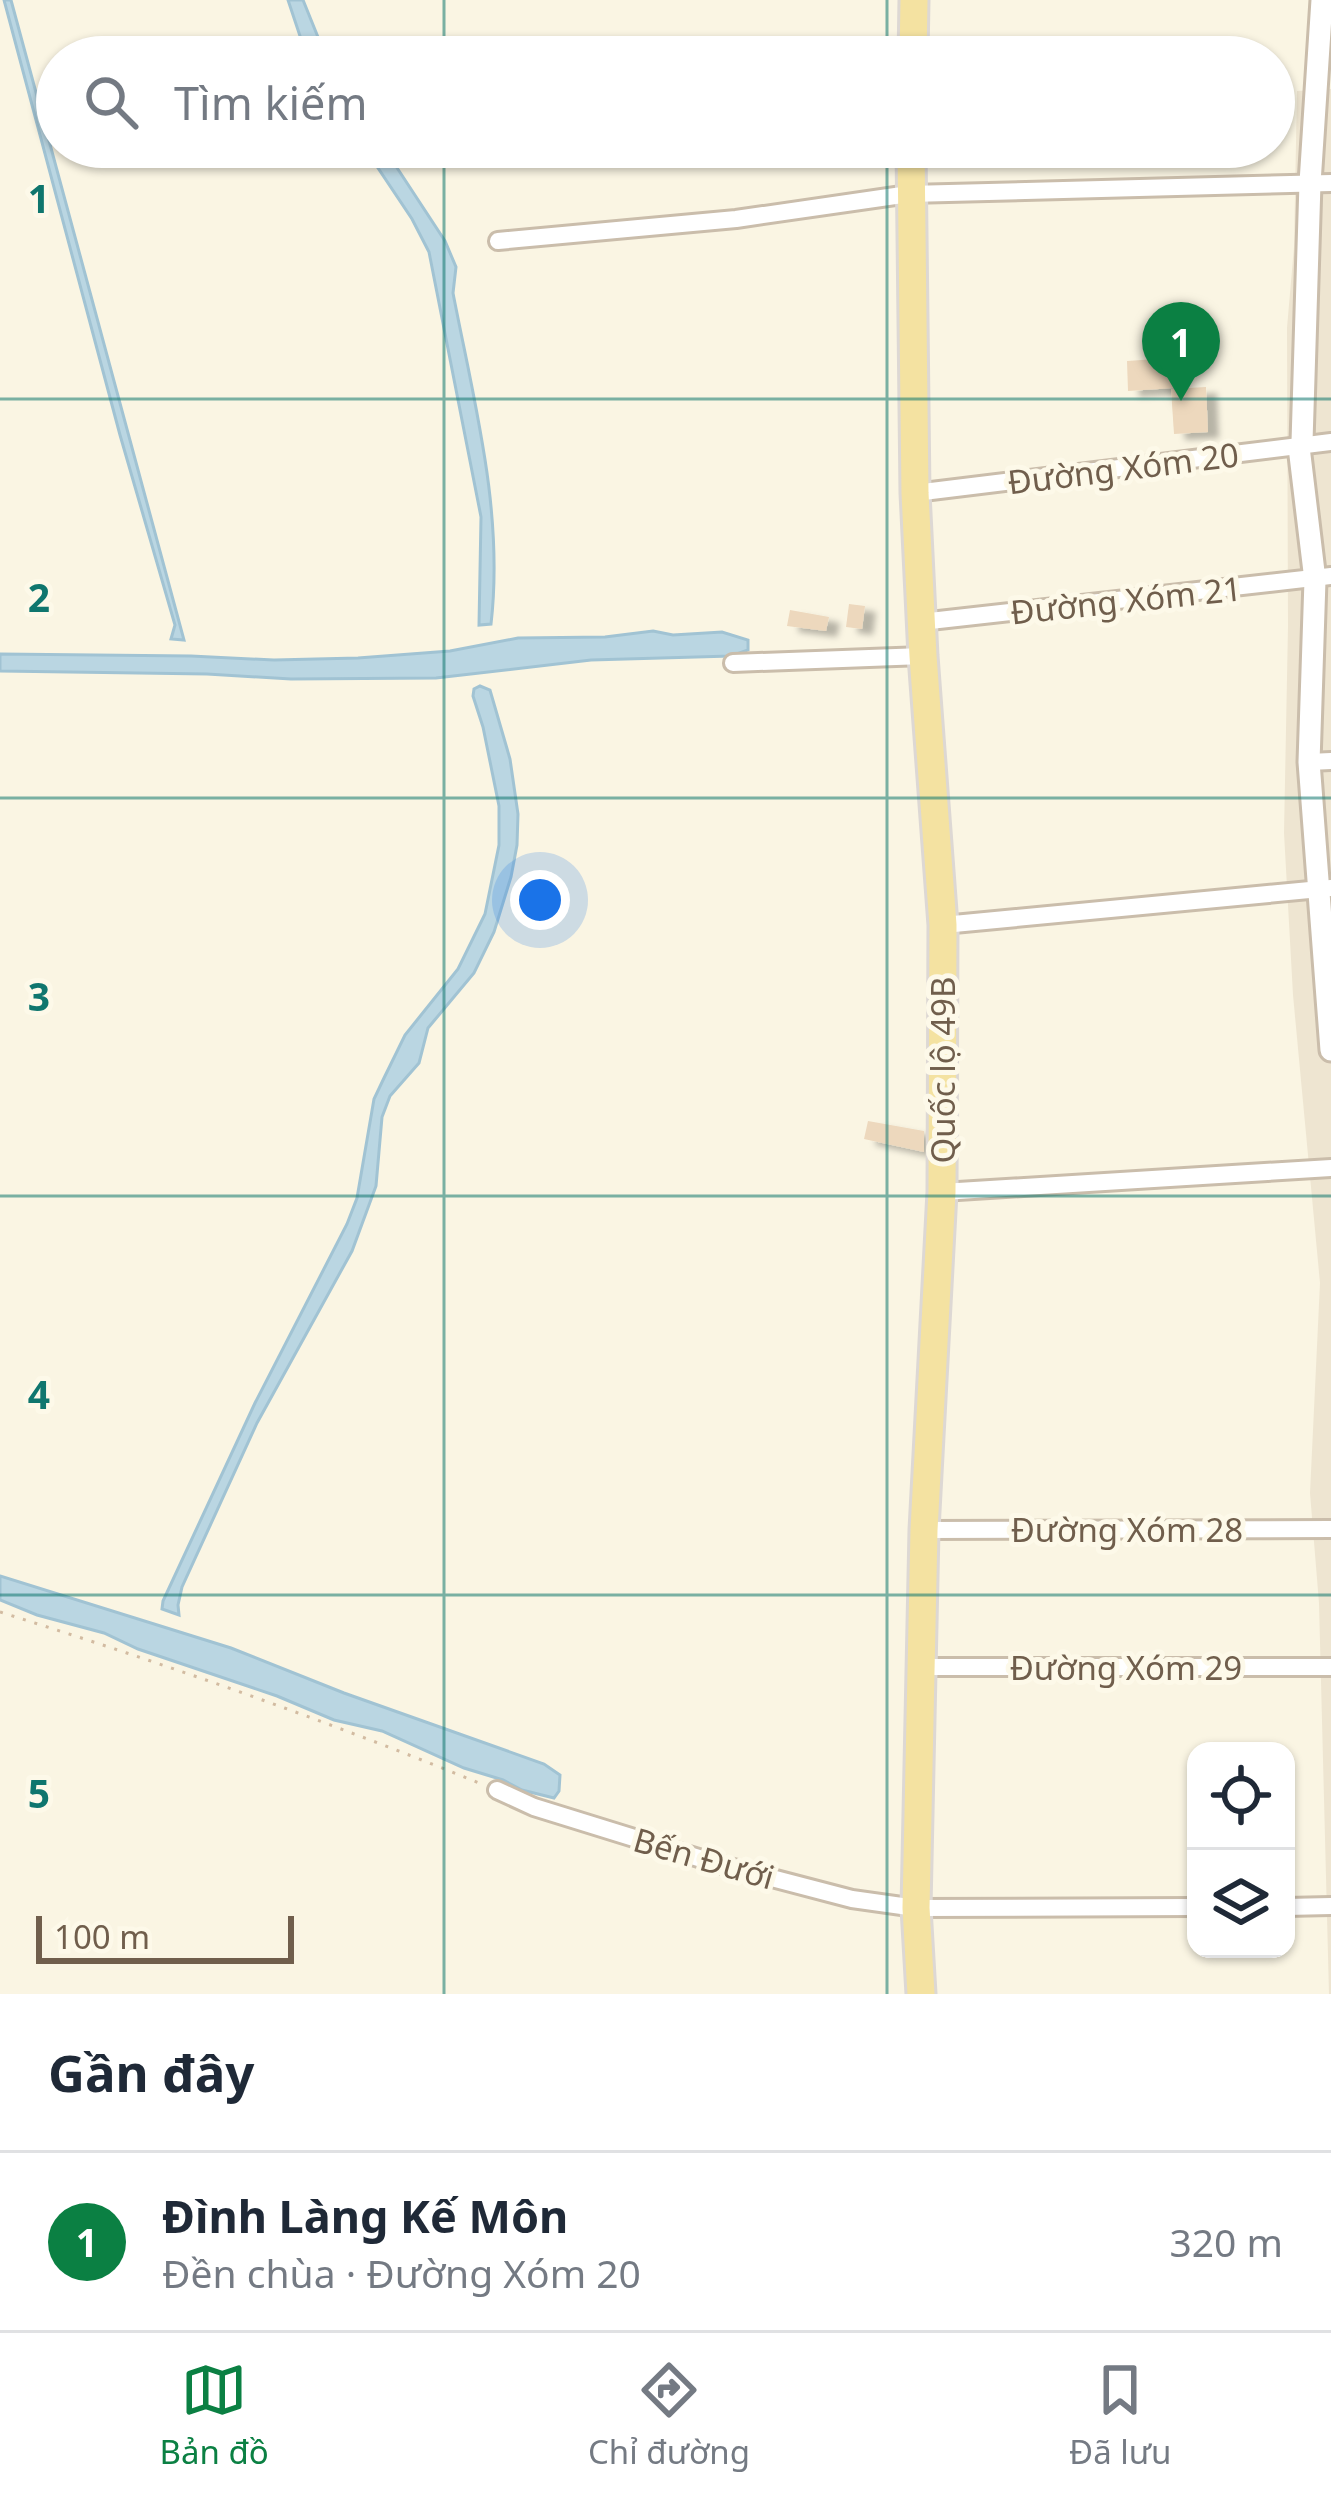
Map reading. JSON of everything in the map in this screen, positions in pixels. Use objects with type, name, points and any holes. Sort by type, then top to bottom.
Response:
[{"type":"main road","points":[[913,36],[914,0]]},
{"type":"main road","name":"Quốc lộ 49B","points":[[910,168],[915,493],[943,925],[942,1192],[924,1530],[916,1908],[921,1994]]},
{"type":"street","points":[[1322,0],[1321,183],[1299,447],[1323,578],[1320,762],[1331,1049]]},
{"type":"street","points":[[497,241],[736,219],[909,194],[1321,183]]},
{"type":"street","name":"Đường Xóm 20","points":[[915,493],[1331,442]]},
{"type":"street","name":"Đường Xóm 21","points":[[921,622],[1323,578]]},
{"type":"street","points":[[733,663],[923,656]]},
{"type":"street","points":[[943,925],[1325,889]]},
{"type":"street","points":[[942,1192],[1331,1168]]},
{"type":"street","name":"Đường Xóm 28","points":[[924,1530],[1331,1529]]},
{"type":"street","name":"Đường Xóm 29","points":[[922,1667],[1331,1667]]},
{"type":"street","name":"Bến Đưới","points":[[496,1790],[534,1807],[718,1864],[852,1899],[916,1908],[1187,1907]]},
{"type":"street","points":[[1295,1906],[1331,1906]]},
{"type":"path","points":[[0,1612],[357,1735],[496,1790]]},
{"type":"shaded area","points":[[1331,89],[1329,1994],[1319,1603],[1310,1493],[1320,1283],[1293,995],[1284,833],[1287,328],[1297,91]]},
{"type":"water","points":[[4,0],[11,0],[36,92],[36,120]]},
{"type":"water","points":[[288,0],[303,0],[318,36],[300,36]]},
{"type":"water","points":[[49,168],[56,168],[184,640],[171,639],[175,625]]},
{"type":"water","points":[[378,168],[397,168],[445,241],[456,267],[453,293],[490,499],[494,540],[491,624],[479,625],[481,517],[429,252]]},
{"type":"water","points":[[653,631],[673,635],[722,632],[748,640],[748,650],[731,656],[591,660],[436,678],[0,671],[0,654],[358,658],[450,651],[518,638]]},
{"type":"water","points":[[480,686],[490,690],[510,759],[518,814],[511,877],[494,932],[474,973],[428,1028],[419,1063],[390,1096],[382,1117],[376,1186],[352,1251],[257,1423],[182,1587],[179,1615],[162,1609],[163,1601],[255,1403],[347,1224],[357,1198],[374,1099],[405,1035],[458,969],[485,914],[499,845],[499,806],[473,696]]},
{"type":"water","points":[[0,1576],[231,1648],[544,1764],[560,1775],[559,1791],[554,1798],[522,1790],[382,1731],[334,1720],[104,1633],[37,1615],[0,1600]]},
{"type":"building","points":[[1172,358],[1174,388],[1128,391],[1127,361]]},
{"type":"building","points":[[1206,387],[1208,432],[1174,434],[1171,389]]},
{"type":"building","points":[[849,604],[865,606],[862,629],[846,627]]},
{"type":"building","points":[[790,610],[829,617],[826,631],[787,626]]},
{"type":"building","points":[[868,1121],[924,1131],[924,1152],[864,1139]]},
{"type":"place","name":"Đình Làng Kế Môn","points":[[1181,401]]}]
